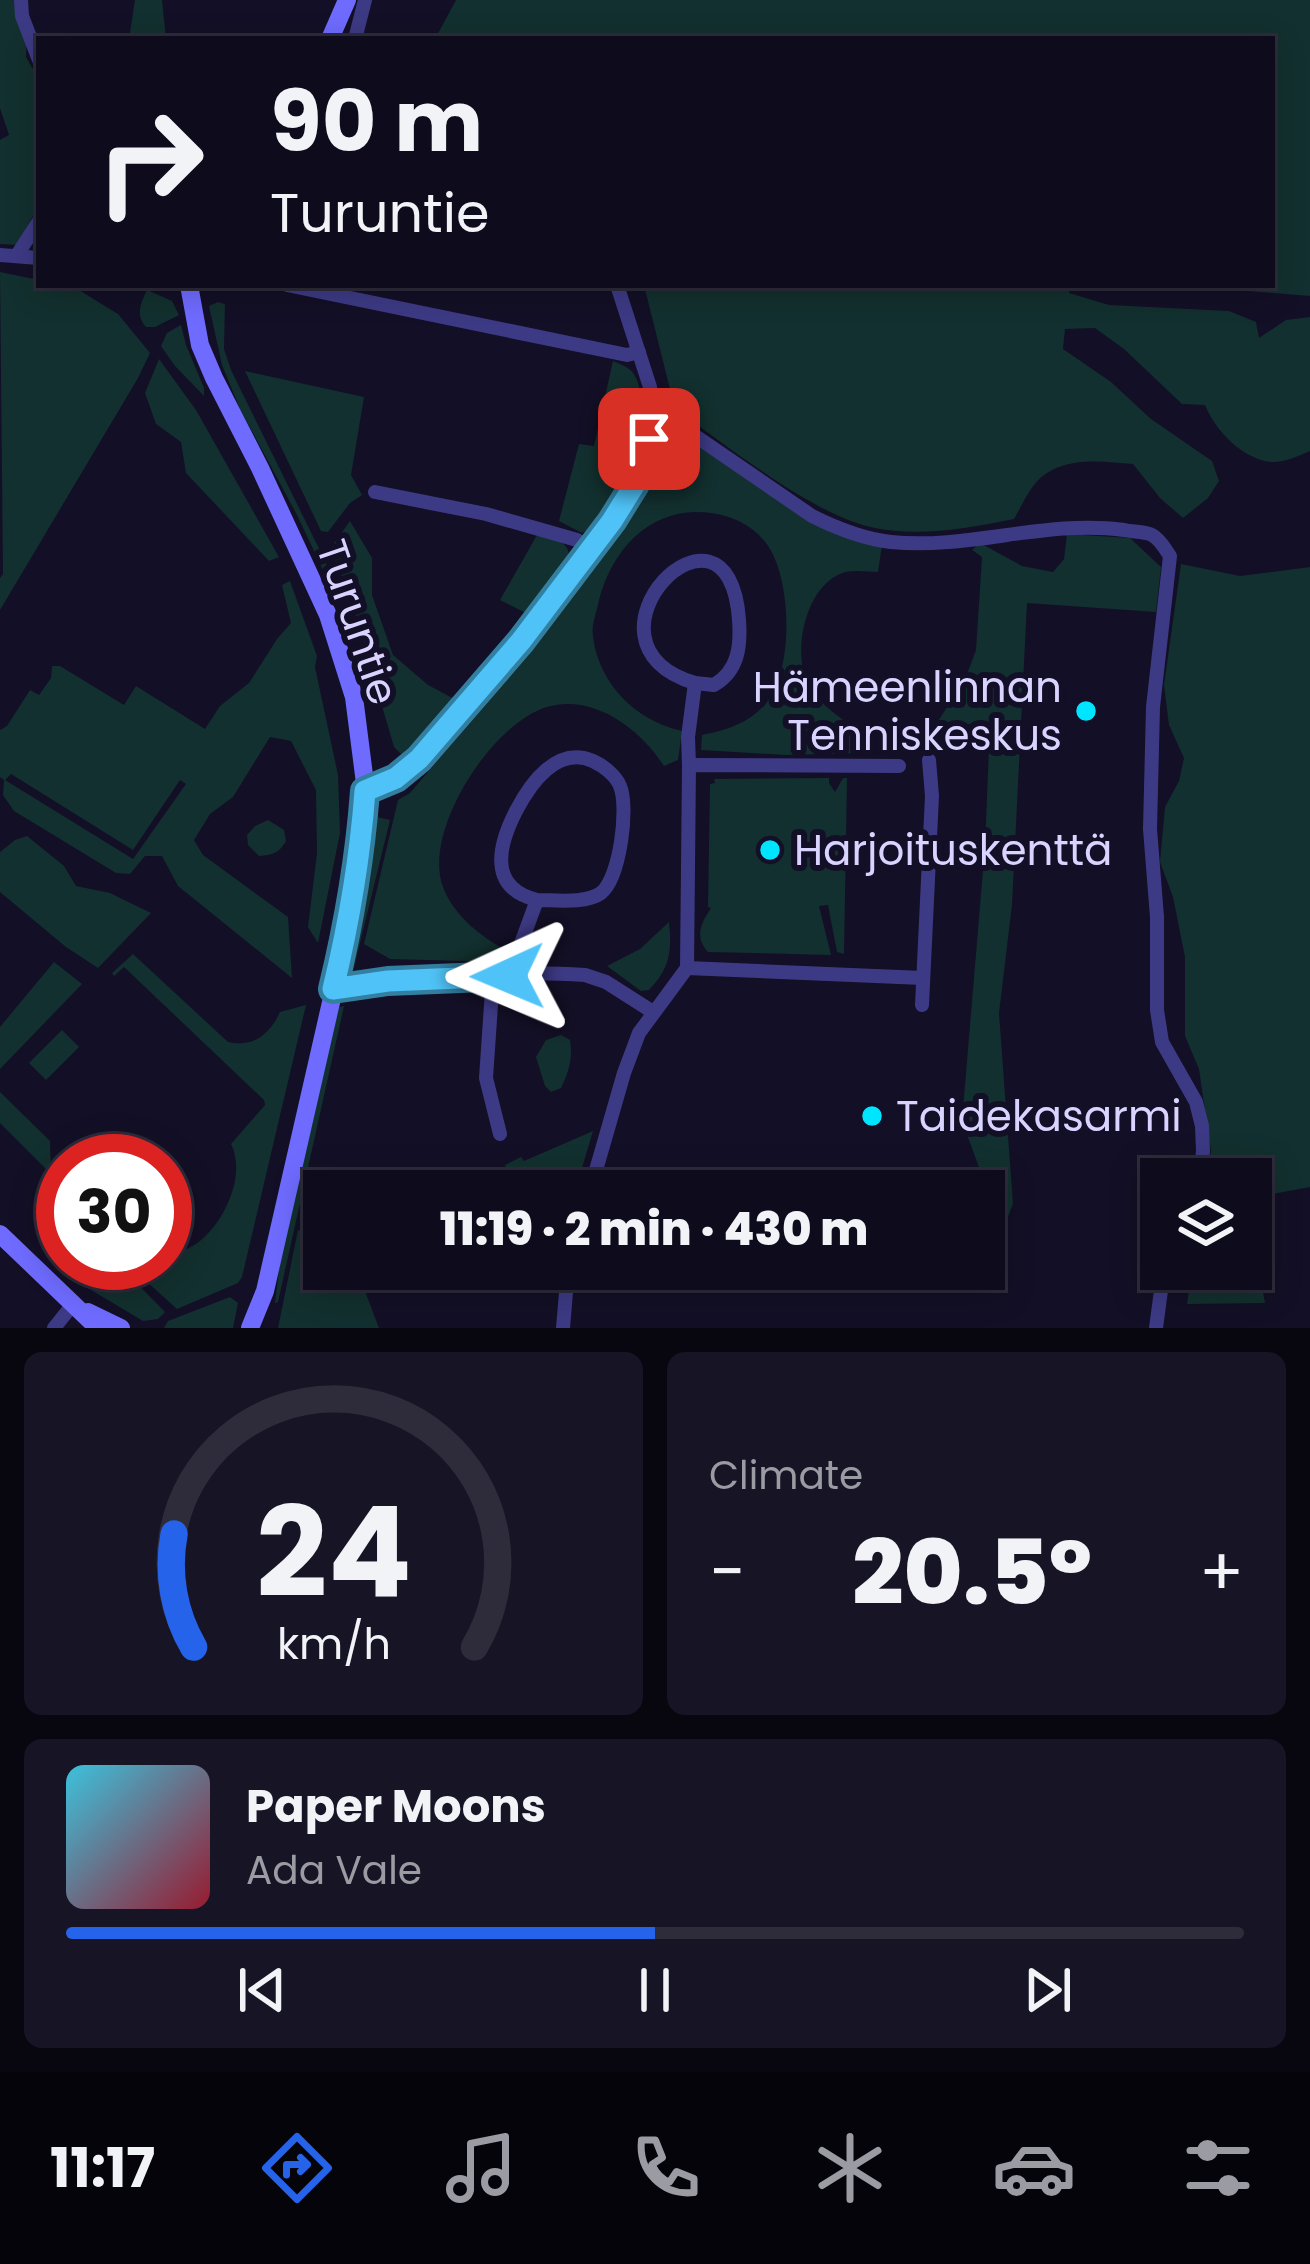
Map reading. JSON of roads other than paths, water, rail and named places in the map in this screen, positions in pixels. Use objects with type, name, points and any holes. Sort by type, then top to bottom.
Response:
[{"type":"main road","points":[[331,36],[347,0]]},
{"type":"main road","name":"Turuntie","points":[[190,288],[200,345],[328,615],[354,697],[365,791],[354,897],[265,1291],[250,1328]]},
{"type":"main road","points":[[0,1234],[98,1328]]},
{"type":"main road","name":"Turuntie","points":[[265,1291],[265,1328]]},
{"type":"main road","points":[[76,1305],[121,1328]]},
{"type":"street","points":[[21,0],[36,52]]},
{"type":"street","points":[[356,36],[365,0]]},
{"type":"street","points":[[17,255],[36,226]]},
{"type":"street","points":[[0,255],[36,258]]},
{"type":"street","points":[[302,288],[628,355],[639,352]]},
{"type":"street","points":[[365,791],[396,778],[436,742],[521,641],[635,484],[649,439],[650,387],[618,288]]},
{"type":"street","points":[[651,412],[665,416],[812,516],[874,538],[968,541],[1067,528],[1151,535],[1162,544],[1169,556],[1154,707],[1150,829],[1158,1027],[1196,1102],[1202,1158]]},
{"type":"street","points":[[375,492],[486,514],[591,548]]},
{"type":"street","points":[[700,560],[727,572],[736,592],[739,624],[737,660],[731,672],[714,685],[694,683],[668,670],[650,653],[644,620],[656,590],[672,572],[700,560]]},
{"type":"street","points":[[596,1170],[638,1033],[687,968],[688,736],[694,683]]},
{"type":"street","points":[[578,758],[596,762],[621,788],[619,854],[609,883],[589,898],[537,901],[511,887],[505,874],[500,859],[508,826],[530,785],[544,770],[578,758]]},
{"type":"street","points":[[922,1005],[932,796],[929,760]]},
{"type":"street","points":[[689,765],[899,766]]},
{"type":"street","points":[[500,1134],[486,1078],[501,976],[537,901]]},
{"type":"street","points":[[687,968],[923,978]]},
{"type":"street","points":[[333,989],[388,981],[562,974],[595,977],[653,1012]]},
{"type":"street","points":[[563,1328],[566,1290]]},
{"type":"street","points":[[1156,1328],[1161,1290]]},
{"type":"street","points":[[54,1328],[76,1305]]},
{"type":"place","name":"Hämeenlinnan Tenniskeskus","points":[[1086,711]]},
{"type":"place","name":"Harjoituskenttä","points":[[770,850]]},
{"type":"place","name":"Taidekasarmi","points":[[872,1116]]}]
